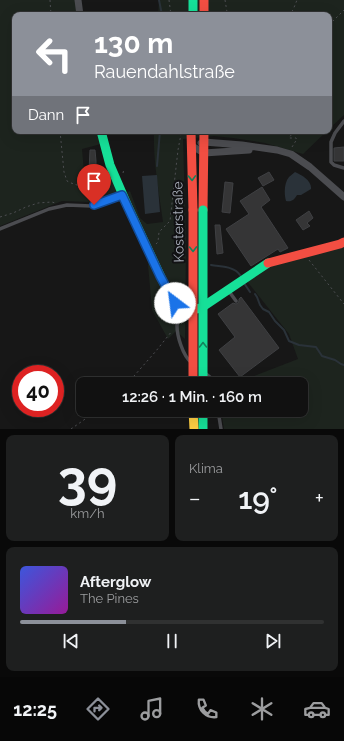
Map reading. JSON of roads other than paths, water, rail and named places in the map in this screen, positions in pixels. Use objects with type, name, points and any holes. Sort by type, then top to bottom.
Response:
[{"type":"main road","points":[[193,12],[194,0]]},
{"type":"main road","points":[[204,0],[204,12]]},
{"type":"main road","points":[[102,134],[110,165],[122,195],[167,290],[175,303],[182,310],[201,308],[268,263],[344,242]]},
{"type":"main road","name":"Kosterstraße","points":[[191,134],[193,210],[193,377]]},
{"type":"main road","name":"Kosterstraße","points":[[203,377],[204,134]]},
{"type":"main road","points":[[194,417],[194,429]]},
{"type":"main road","points":[[203,417],[203,429]]},
{"type":"street","points":[[78,0],[80,12]]},
{"type":"street","points":[[192,146],[204,142],[277,150],[294,156],[344,197]]},
{"type":"street","points":[[192,146],[204,153],[267,149]]},
{"type":"lane","points":[[344,121],[335,133],[331,142],[331,162],[334,165],[344,168]]},
{"type":"lane","points":[[0,229],[49,209],[67,205],[91,206],[122,195]]},
{"type":"lane","points":[[228,290],[236,300]]},
{"type":"lane","points":[[182,310],[177,325],[181,345],[188,360],[210,377]]},
{"type":"lane","points":[[218,417],[221,429]]},
{"type":"waterway","points":[[159,0],[161,12]]},
{"type":"waterway","points":[[157,166],[160,134]]},
{"type":"waterway","points":[[211,265],[231,268],[240,275]]},
{"type":"waterway","points":[[244,283],[250,292]]},
{"type":"waterway","points":[[255,294],[260,305],[263,309],[269,312],[284,330],[289,341],[299,345],[316,347],[322,356],[335,360],[344,365]]}]
